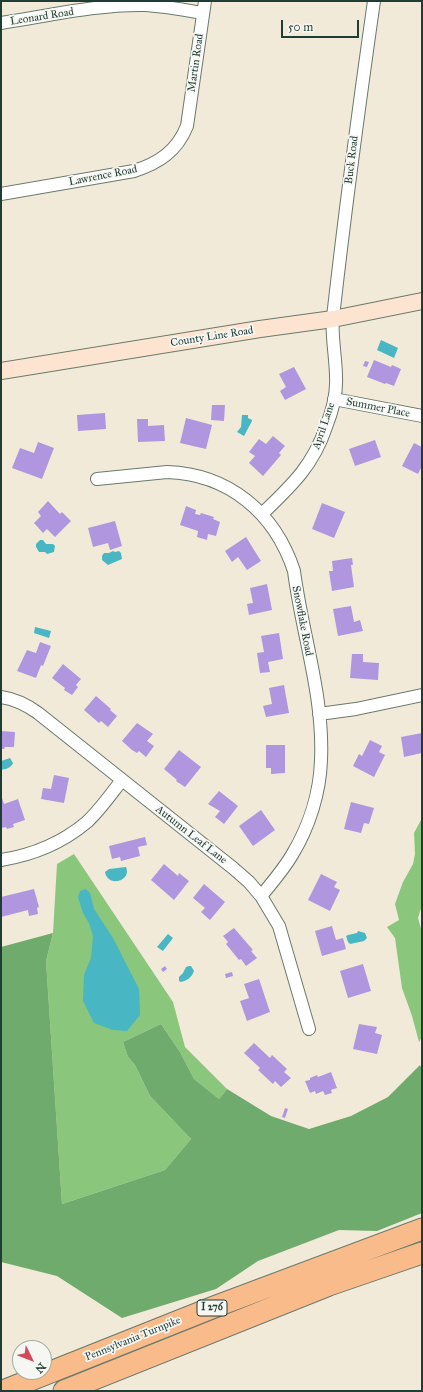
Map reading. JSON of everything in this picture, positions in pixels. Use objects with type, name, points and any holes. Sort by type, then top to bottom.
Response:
[{"type":"highway","name":"Pennsylvania Turnpike","points":[[3,1391],[214,1307],[422,1229]]},
{"type":"highway","name":"Pennsylvania Turnpike","points":[[64,1391],[329,1285],[422,1253]]},
{"type":"main road","name":"County Line Road","points":[[1,371],[260,329],[333,319],[422,300]]},
{"type":"street","name":"Martin Road","points":[[187,126],[205,1]]},
{"type":"street","name":"Buck Road","points":[[333,319],[361,88],[374,1]]},
{"type":"street","name":"Leonard Road","points":[[1,23],[104,7],[156,6],[203,14]]},
{"type":"street","name":"Lawrence Road","points":[[1,194],[134,171],[147,167],[159,160],[175,146],[182,137],[187,126]]},
{"type":"street","name":"April Lane","points":[[262,514],[285,493],[298,478],[314,455],[326,429],[334,399],[336,379],[333,319]]},
{"type":"street","name":"Summer Place","points":[[334,399],[422,416]]},
{"type":"street","name":"Snowflake Road","points":[[98,478],[178,472],[217,482],[238,494],[262,514],[282,542],[290,559],[294,571],[319,714],[322,761],[318,787],[305,829],[292,855],[261,896]]},
{"type":"street","points":[[319,714],[356,709],[422,695]]},
{"type":"street","name":"Autumn Leaf Lane","points":[[1,697],[16,701],[29,707],[249,882],[269,907],[282,935],[310,1029]]},
{"type":"street","points":[[1,860],[36,852],[65,838],[87,821],[122,780]]},
{"type":"green space","points":[[422,818],[422,905],[418,918],[422,932],[422,1037],[419,1042],[402,988],[395,938],[387,927],[399,920],[395,904],[403,882],[413,864],[415,854],[414,833]]},
{"type":"green space","points":[[74,854],[173,1002],[185,1047],[227,1089],[219,1099],[194,1079],[180,1052],[161,1024],[123,1042],[128,1057],[135,1065],[150,1096],[191,1139],[165,1170],[62,1204],[46,961],[53,933],[57,864]]},
{"type":"green space","points":[[53,933],[46,961],[62,1204],[165,1170],[191,1139],[150,1096],[135,1065],[128,1057],[123,1042],[161,1024],[180,1052],[194,1079],[219,1099],[227,1089],[271,1116],[309,1129],[351,1116],[388,1097],[420,1065],[422,1070],[422,1213],[377,1231],[339,1230],[258,1261],[216,1289],[122,1318],[57,1276],[1,1262],[1,947]]},
{"type":"water","points":[[381,340],[398,348],[394,358],[377,350]]},
{"type":"water","points":[[242,415],[248,415],[248,418],[252,420],[244,436],[237,432],[241,427]]},
{"type":"water","points":[[40,540],[43,540],[46,544],[53,544],[55,546],[54,552],[47,554],[45,552],[39,552],[36,544]]},
{"type":"water","points":[[119,551],[122,559],[108,565],[102,560],[102,556],[104,553]]},
{"type":"water","points":[[35,627],[51,631],[49,638],[34,633]]},
{"type":"water","points":[[10,758],[13,763],[12,765],[1,770],[1,761]]},
{"type":"water","points":[[126,867],[126,876],[119,881],[110,880],[105,872],[109,869]]},
{"type":"water","points":[[86,889],[90,893],[94,909],[113,938],[139,989],[140,1015],[127,1031],[113,1030],[94,1023],[83,1001],[84,975],[91,958],[93,936],[78,897],[80,891]]},
{"type":"water","points":[[358,931],[365,933],[367,938],[364,941],[350,944],[346,936],[357,933]]},
{"type":"water","points":[[168,934],[173,938],[163,951],[157,947]]},
{"type":"water","points":[[191,966],[194,971],[192,975],[186,980],[181,982],[179,981],[179,977],[186,967]]},
{"type":"building","points":[[374,360],[391,367],[392,365],[401,369],[394,386],[367,377]]},
{"type":"building","points":[[365,361],[369,362],[367,367],[363,366]]},
{"type":"building","points":[[294,367],[306,389],[285,400],[280,391],[286,387],[279,374]]},
{"type":"building","points":[[212,405],[225,405],[224,421],[211,420]]},
{"type":"building","points":[[105,413],[106,429],[78,431],[77,415]]},
{"type":"building","points":[[186,418],[212,425],[206,449],[180,443]]},
{"type":"building","points":[[137,419],[148,419],[148,426],[164,425],[165,441],[138,442]]},
{"type":"building","points":[[273,436],[285,446],[279,453],[281,455],[263,476],[249,463],[255,456],[249,452],[259,439],[266,444]]},
{"type":"building","points":[[375,440],[381,457],[355,466],[349,449]]},
{"type":"building","points":[[38,442],[54,448],[42,479],[12,468],[20,448],[34,453]]},
{"type":"building","points":[[414,443],[422,447],[422,469],[421,468],[418,474],[402,466]]},
{"type":"building","points":[[48,501],[60,514],[62,512],[71,521],[55,537],[47,529],[43,533],[34,523],[41,516],[38,512]]},
{"type":"building","points":[[322,503],[345,512],[334,538],[312,529]]},
{"type":"building","points":[[186,506],[196,510],[195,514],[200,515],[201,513],[214,517],[213,519],[220,522],[216,536],[208,534],[207,540],[197,537],[198,531],[180,525]]},
{"type":"building","points":[[115,521],[122,546],[110,550],[108,543],[93,547],[88,528]]},
{"type":"building","points":[[246,537],[261,561],[247,570],[238,557],[232,562],[225,551]]},
{"type":"building","points":[[352,558],[353,565],[351,565],[354,587],[332,591],[329,571],[333,571],[332,561]]},
{"type":"building","points":[[267,584],[272,610],[249,615],[247,604],[253,603],[250,588]]},
{"type":"building","points":[[351,606],[354,622],[360,620],[363,631],[338,636],[333,609]]},
{"type":"building","points":[[279,633],[283,659],[268,662],[270,672],[260,673],[257,653],[264,652],[261,636]]},
{"type":"building","points":[[40,642],[51,646],[43,666],[41,665],[36,678],[17,671],[27,650],[36,653]]},
{"type":"building","points":[[352,654],[363,654],[363,662],[379,663],[378,680],[350,678]]},
{"type":"building","points":[[63,664],[81,679],[76,685],[78,687],[72,695],[64,690],[65,688],[52,678]]},
{"type":"building","points":[[284,685],[289,713],[266,717],[263,706],[272,704],[269,688]]},
{"type":"building","points":[[96,696],[117,716],[108,727],[101,721],[99,723],[84,710]]},
{"type":"building","points":[[137,723],[153,734],[147,741],[154,746],[146,757],[139,751],[137,753],[132,750],[122,741]]},
{"type":"building","points":[[1,731],[15,732],[14,747],[5,747],[4,749],[1,749]]},
{"type":"building","points":[[422,733],[422,753],[404,757],[401,737]]},
{"type":"building","points":[[370,740],[382,746],[379,752],[385,755],[374,777],[353,766],[359,754],[362,756]]},
{"type":"building","points":[[266,745],[285,745],[285,773],[271,774],[271,768],[266,768]]},
{"type":"building","points":[[179,750],[201,767],[185,787],[176,781],[177,780],[164,769]]},
{"type":"building","points":[[54,775],[69,778],[64,803],[41,799],[43,788],[51,789]]},
{"type":"building","points":[[219,791],[238,806],[224,824],[215,817],[220,811],[208,804]]},
{"type":"building","points":[[1,798],[4,804],[18,799],[25,820],[13,824],[14,827],[7,829],[6,827],[1,828]]},
{"type":"building","points":[[351,802],[374,808],[369,824],[364,823],[361,833],[344,829]]},
{"type":"building","points":[[261,810],[275,830],[253,846],[239,826]]},
{"type":"building","points":[[145,837],[147,845],[138,847],[140,856],[121,861],[120,857],[112,859],[109,846]]},
{"type":"building","points":[[164,864],[178,876],[179,873],[189,881],[174,900],[151,880]]},
{"type":"building","points":[[321,874],[337,882],[334,887],[340,890],[330,911],[308,900]]},
{"type":"building","points":[[204,884],[225,902],[210,920],[201,912],[205,908],[193,898]]},
{"type":"building","points":[[34,889],[39,907],[37,908],[38,914],[29,916],[28,910],[1,917],[1,897]]},
{"type":"building","points":[[332,926],[336,940],[343,938],[346,949],[322,956],[315,931]]},
{"type":"building","points":[[234,928],[253,950],[251,951],[257,958],[246,966],[226,944],[228,942],[223,936]]},
{"type":"building","points":[[363,964],[371,991],[348,998],[340,971]]},
{"type":"building","points":[[165,966],[167,969],[163,972],[161,969]]},
{"type":"building","points":[[232,972],[233,976],[226,978],[225,974]]},
{"type":"building","points":[[259,979],[270,1012],[247,1021],[240,1001],[249,998],[244,984]]},
{"type":"building","points":[[359,1024],[377,1027],[375,1033],[382,1035],[377,1054],[353,1049]]},
{"type":"building","points":[[254,1043],[270,1058],[272,1055],[287,1069],[284,1072],[291,1078],[281,1087],[275,1081],[273,1084],[258,1070],[260,1068],[244,1053]]},
{"type":"building","points":[[331,1072],[337,1088],[331,1090],[332,1093],[325,1095],[323,1091],[316,1094],[315,1091],[310,1093],[305,1081],[310,1080],[310,1078],[317,1075],[318,1077]]},
{"type":"building","points":[[285,1108],[288,1109],[285,1118],[282,1117]]}]
